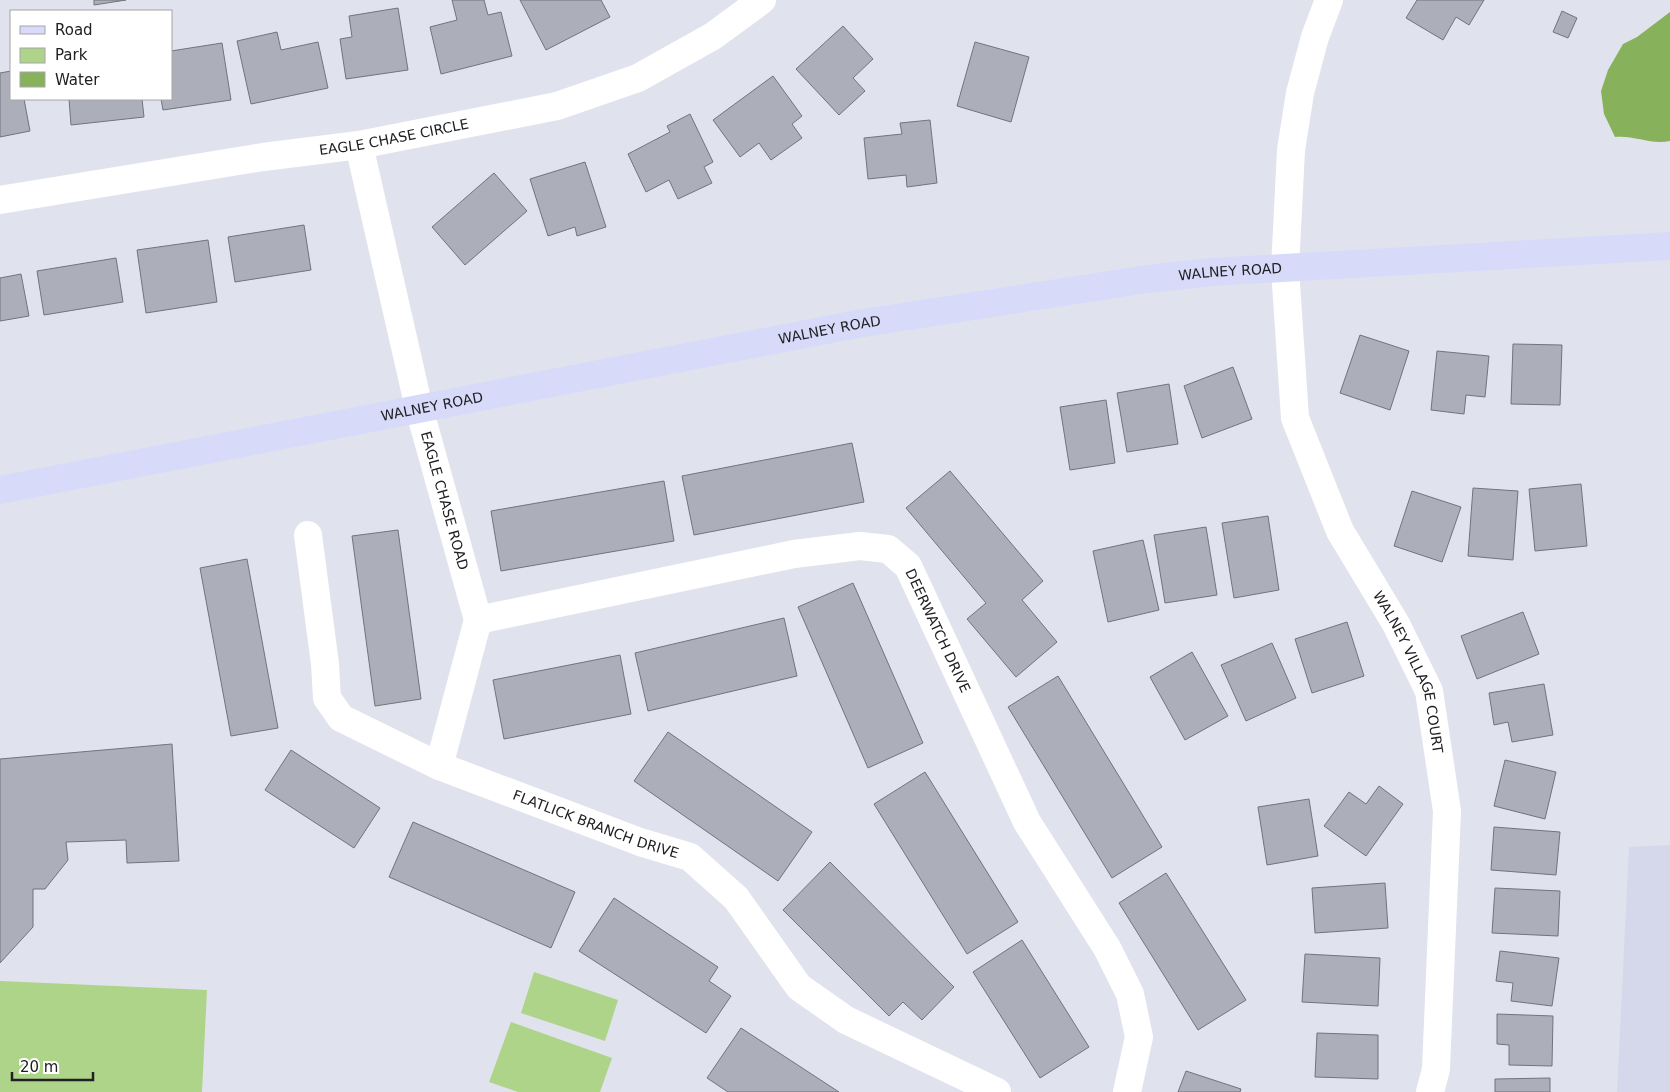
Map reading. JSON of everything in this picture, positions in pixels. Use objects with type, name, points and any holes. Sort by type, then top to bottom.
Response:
[{"type":"main road","name":"WALNEY ROAD","points":[[0,490],[857,324],[1148,279],[1211,272],[1670,246]]},
{"type":"street","name":"EAGLE CHASE CIRCLE","points":[[0,200],[263,157],[360,145],[557,106],[638,78],[713,36],[762,0]]},
{"type":"street","name":"WALNEY VILLAGE COURT","points":[[1329,0],[1315,37],[1300,93],[1291,150],[1286,269],[1295,418],[1340,530],[1396,624],[1429,691],[1447,812],[1436,1069],[1430,1092]]},
{"type":"street","name":"EAGLE CHASE ROAD","points":[[360,145],[419,408],[478,620]]},
{"type":"street","name":"FLATLICK BRANCH DRIVE","points":[[308,535],[325,664],[327,698],[341,718],[439,766],[640,842],[690,857],[736,898],[799,987],[846,1020],[997,1092]]},
{"type":"street","name":"DEERWATCH DRIVE","points":[[478,620],[794,554],[860,546],[888,549],[908,566],[1027,822],[1107,948],[1130,994],[1139,1036],[1127,1092]]},
{"type":"street","points":[[439,766],[478,620]]},
{"type":"shaded area","points":[[1670,845],[1670,1092],[1617,1092],[1629,847]]},
{"type":"green space","points":[[534,972],[618,1000],[605,1041],[521,1013]]},
{"type":"green space","points":[[0,981],[207,990],[202,1092],[0,1092]]},
{"type":"green space","points":[[511,1022],[612,1058],[600,1092],[518,1092],[489,1082]]},
{"type":"water","points":[[1670,12],[1670,141],[1656,142],[1629,137],[1615,137],[1604,114],[1601,91],[1608,70],[1623,44],[1637,37]]},
{"type":"building","points":[[94,0],[126,0],[94,5]]},
{"type":"building","points":[[452,0],[484,0],[488,15],[501,12],[512,56],[441,74],[430,27],[457,20]]},
{"type":"building","points":[[520,0],[601,0],[610,17],[546,50]]},
{"type":"building","points":[[1417,0],[1484,0],[1469,25],[1456,17],[1443,40],[1406,18]]},
{"type":"building","points":[[398,8],[408,70],[346,79],[340,39],[352,37],[349,16]]},
{"type":"building","points":[[1562,11],[1577,18],[1568,38],[1553,32]]},
{"type":"building","points":[[843,26],[873,59],[853,78],[865,91],[839,115],[796,69]]},
{"type":"building","points":[[277,32],[281,50],[318,42],[328,88],[251,104],[237,41]]},
{"type":"building","points":[[975,42],[1029,57],[1011,122],[957,106]]},
{"type":"building","points":[[222,43],[231,100],[163,110],[161,100],[172,100],[172,51]]},
{"type":"building","points":[[10,71],[10,100],[24,100],[30,131],[0,137],[0,73]]},
{"type":"building","points":[[773,76],[802,116],[792,124],[802,138],[771,160],[759,143],[740,157],[713,120]]},
{"type":"building","points":[[69,100],[142,100],[144,117],[71,125]]},
{"type":"building","points":[[690,114],[713,162],[704,167],[712,183],[678,199],[669,180],[646,192],[628,154],[670,132],[667,126]]},
{"type":"building","points":[[930,120],[937,183],[907,187],[906,175],[868,179],[864,138],[902,134],[900,123]]},
{"type":"building","points":[[585,162],[606,227],[577,236],[575,227],[548,236],[530,179]]},
{"type":"building","points":[[494,173],[527,211],[465,265],[432,227]]},
{"type":"building","points":[[304,225],[311,270],[235,282],[228,237]]},
{"type":"building","points":[[208,240],[217,302],[146,313],[137,250]]},
{"type":"building","points":[[116,258],[123,302],[44,315],[37,271]]},
{"type":"building","points":[[21,274],[29,316],[0,321],[0,278]]},
{"type":"building","points":[[1360,335],[1409,351],[1390,410],[1340,393]]},
{"type":"building","points":[[1513,344],[1562,345],[1560,405],[1511,404]]},
{"type":"building","points":[[1437,351],[1489,356],[1485,397],[1466,395],[1464,414],[1431,410]]},
{"type":"building","points":[[1233,367],[1252,419],[1202,438],[1184,386]]},
{"type":"building","points":[[1169,384],[1178,444],[1127,452],[1117,393]]},
{"type":"building","points":[[1106,400],[1115,463],[1070,470],[1060,407]]},
{"type":"building","points":[[852,443],[864,502],[694,535],[682,476]]},
{"type":"building","points":[[950,471],[1043,581],[1022,600],[1057,642],[1016,677],[967,619],[986,603],[906,508]]},
{"type":"building","points":[[664,481],[674,541],[501,571],[491,511]]},
{"type":"building","points":[[1581,484],[1587,546],[1535,551],[1529,489]]},
{"type":"building","points":[[1473,488],[1518,491],[1513,560],[1468,556]]},
{"type":"building","points":[[1412,491],[1461,507],[1442,562],[1394,546]]},
{"type":"building","points":[[1268,516],[1279,590],[1234,598],[1222,523]]},
{"type":"building","points":[[1206,527],[1217,595],[1165,603],[1154,535]]},
{"type":"building","points":[[398,530],[421,699],[375,706],[352,536]]},
{"type":"building","points":[[1143,540],[1159,610],[1108,622],[1093,551]]},
{"type":"building","points":[[247,559],[278,728],[231,736],[200,568]]},
{"type":"building","points":[[853,583],[923,743],[868,768],[798,607]]},
{"type":"building","points":[[1523,612],[1539,654],[1477,679],[1461,636]]},
{"type":"building","points":[[784,618],[797,676],[648,711],[635,653]]},
{"type":"building","points":[[1347,622],[1364,676],[1312,693],[1295,639]]},
{"type":"building","points":[[1272,643],[1296,698],[1246,721],[1221,665]]},
{"type":"building","points":[[1192,652],[1228,716],[1185,740],[1150,677]]},
{"type":"building","points":[[620,655],[631,714],[504,739],[493,680]]},
{"type":"building","points":[[1058,676],[1162,847],[1112,878],[1008,707]]},
{"type":"building","points":[[1544,684],[1553,735],[1512,742],[1508,722],[1494,725],[1489,693]]},
{"type":"building","points":[[668,732],[812,832],[778,881],[634,781]]},
{"type":"building","points":[[172,744],[179,861],[127,863],[126,840],[66,842],[68,860],[45,889],[33,889],[33,927],[0,963],[0,759]]},
{"type":"building","points":[[291,750],[380,808],[354,848],[265,790]]},
{"type":"building","points":[[1505,760],[1556,772],[1545,819],[1494,806]]},
{"type":"building","points":[[925,772],[1018,922],[967,954],[874,804]]},
{"type":"building","points":[[1379,786],[1403,804],[1366,856],[1324,826],[1349,792],[1366,804]]},
{"type":"building","points":[[1309,799],[1318,856],[1267,865],[1258,807]]},
{"type":"building","points":[[413,822],[575,892],[551,948],[389,877]]},
{"type":"building","points":[[1494,827],[1560,832],[1556,875],[1491,870]]},
{"type":"building","points":[[830,862],[954,987],[922,1020],[903,1002],[889,1016],[783,910]]},
{"type":"building","points":[[1166,873],[1246,1000],[1198,1030],[1119,903]]},
{"type":"building","points":[[1385,883],[1388,928],[1315,933],[1312,888]]},
{"type":"building","points":[[1495,888],[1560,891],[1558,936],[1492,933]]},
{"type":"building","points":[[614,898],[718,967],[709,981],[731,996],[706,1033],[579,951]]},
{"type":"building","points":[[1022,940],[1089,1047],[1040,1078],[973,972]]},
{"type":"building","points":[[1500,951],[1559,958],[1552,1006],[1511,1001],[1513,983],[1496,981]]},
{"type":"building","points":[[1305,954],[1380,958],[1378,1006],[1302,1002]]},
{"type":"building","points":[[1497,1014],[1553,1016],[1552,1066],[1509,1065],[1509,1045],[1497,1044]]},
{"type":"building","points":[[741,1028],[839,1092],[728,1092],[707,1078]]},
{"type":"building","points":[[1317,1033],[1378,1035],[1378,1079],[1315,1077]]},
{"type":"building","points":[[1186,1071],[1241,1089],[1240,1092],[1178,1092]]},
{"type":"building","points":[[1550,1078],[1550,1092],[1495,1092],[1495,1079]]}]
